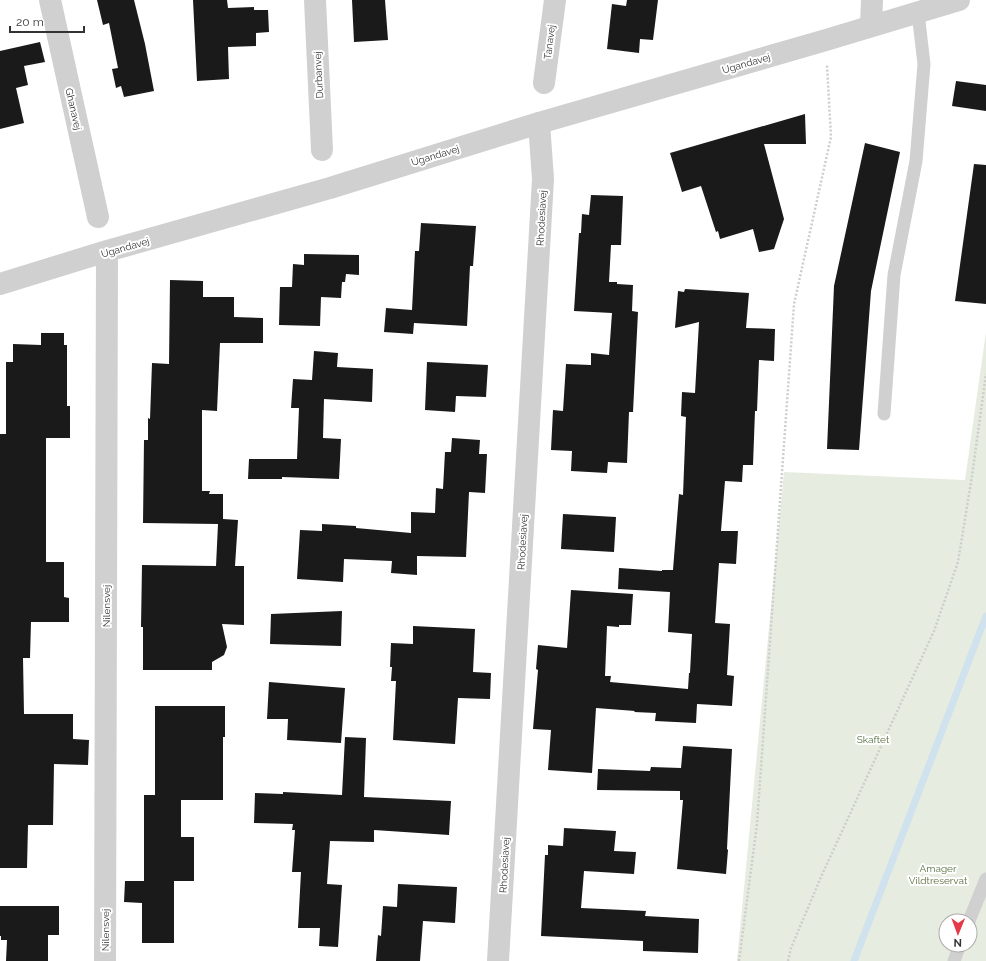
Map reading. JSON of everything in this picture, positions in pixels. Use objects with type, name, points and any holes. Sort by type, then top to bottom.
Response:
[{"type":"street","name":"Ghanavej","points":[[50,0],[98,217]]},
{"type":"street","name":"Durbanvej","points":[[315,0],[322,150]]},
{"type":"street","name":"Tanavej","points":[[544,83],[555,0]]},
{"type":"street","points":[[871,26],[872,0]]},
{"type":"street","name":"Ugandavej","points":[[0,284],[107,251],[330,188],[539,123],[959,0]]},
{"type":"street","name":"Rhodesiavej","points":[[498,961],[543,179],[539,123]]},
{"type":"street","name":"Nilensvej","points":[[104,961],[107,251]]},
{"type":"lane","points":[[884,414],[894,275],[916,161],[924,64],[918,13]]},
{"type":"lane","points":[[972,913],[986,879]]},
{"type":"path","points":[[739,961],[757,824],[794,304],[831,137],[826,40]]},
{"type":"path","points":[[788,961],[791,948],[821,877],[934,631],[958,562],[986,374]]},
{"type":"green space","name":"Skaftet","points":[[986,332],[986,961],[737,961],[784,472],[965,480]]},
{"type":"building","points":[[97,0],[134,0],[145,44],[154,91],[124,97],[121,86],[116,88],[112,69],[118,68],[109,23],[103,25]]},
{"type":"building","points":[[193,0],[227,0],[228,8],[254,7],[254,10],[268,10],[269,32],[256,33],[256,46],[228,47],[229,79],[197,81]]},
{"type":"building","points":[[352,0],[385,0],[388,40],[354,42]]},
{"type":"building","points":[[627,0],[658,0],[653,40],[640,39],[639,53],[607,49],[612,4],[626,6]]},
{"type":"building","points":[[40,42],[45,62],[24,66],[28,85],[16,88],[24,123],[0,129],[0,51]]},
{"type":"building","points":[[956,81],[986,85],[986,111],[952,106]]},
{"type":"building","points":[[805,114],[806,144],[764,144],[784,219],[774,249],[759,252],[753,229],[720,239],[718,231],[716,232],[701,186],[682,192],[670,153]]},
{"type":"building","points":[[865,143],[900,152],[871,291],[859,450],[827,449],[834,286]]},
{"type":"building","points":[[974,164],[986,165],[986,304],[955,301]]},
{"type":"building","points":[[591,195],[623,196],[621,245],[611,245],[609,282],[633,285],[632,311],[638,312],[633,412],[629,412],[627,463],[608,462],[607,473],[571,471],[572,451],[551,450],[553,410],[563,411],[566,364],[591,365],[591,353],[609,355],[612,313],[574,311],[579,233],[581,233],[582,214],[589,215]]},
{"type":"building","points":[[421,223],[476,226],[473,266],[470,266],[467,326],[414,323],[413,334],[384,332],[386,308],[412,310],[415,251],[419,251]]},
{"type":"building","points":[[304,254],[359,255],[359,275],[346,274],[345,282],[342,282],[341,298],[321,297],[320,326],[279,325],[280,287],[292,287],[293,264],[304,265]]},
{"type":"building","points":[[170,280],[203,281],[203,297],[234,297],[234,317],[263,318],[263,343],[220,343],[217,411],[202,410],[202,491],[210,491],[209,494],[223,494],[223,519],[238,520],[235,566],[244,566],[244,625],[222,624],[227,647],[224,655],[212,662],[212,670],[143,670],[143,627],[141,627],[142,565],[216,566],[218,524],[143,523],[144,440],[148,440],[152,363],[169,364]]},
{"type":"building","points":[[685,289],[749,293],[746,328],[775,329],[774,361],[759,360],[753,465],[743,465],[742,482],[725,481],[721,531],[738,531],[736,564],[719,563],[715,623],[730,624],[727,675],[734,676],[732,706],[697,704],[696,723],[655,721],[656,713],[596,708],[592,773],[548,770],[551,730],[533,729],[538,670],[536,669],[538,645],[567,648],[571,590],[633,594],[631,625],[619,625],[619,627],[607,626],[605,676],[611,676],[610,682],[688,689],[692,634],[668,632],[670,592],[618,589],[619,568],[662,571],[673,570],[679,494],[683,495],[686,417],[681,416],[682,392],[695,393],[699,322],[675,328],[678,291],[684,292]]},
{"type":"building","points":[[41,333],[64,333],[64,345],[67,345],[67,406],[70,406],[70,438],[46,438],[46,562],[64,562],[64,597],[69,598],[69,622],[31,622],[30,658],[23,658],[24,714],[73,714],[73,739],[89,740],[88,765],[54,764],[53,825],[28,825],[27,868],[0,868],[0,434],[6,434],[6,362],[13,362],[13,344],[41,345]]},
{"type":"building","points":[[314,351],[338,353],[337,367],[373,369],[372,402],[324,399],[323,438],[341,439],[339,479],[282,477],[282,479],[248,479],[249,459],[297,459],[299,408],[291,408],[293,379],[312,380]]},
{"type":"building","points":[[427,362],[488,365],[486,397],[456,396],[455,412],[425,410]]},
{"type":"building","points":[[452,438],[480,440],[479,454],[487,454],[485,493],[469,492],[466,557],[417,556],[417,575],[391,573],[392,561],[344,559],[343,582],[297,579],[300,530],[322,531],[322,524],[356,526],[356,528],[411,533],[411,512],[435,513],[436,488],[443,489],[445,452],[451,452]]},
{"type":"building","points":[[563,514],[616,517],[614,552],[561,549]]},
{"type":"building","points":[[342,611],[341,646],[270,644],[271,614]]},
{"type":"building","points":[[413,626],[475,629],[473,672],[491,673],[490,699],[458,698],[455,744],[393,740],[396,681],[391,681],[391,643],[413,644]]},
{"type":"building","points":[[269,682],[345,688],[341,743],[287,740],[288,719],[267,719]]},
{"type":"building","points":[[155,706],[225,706],[225,737],[223,737],[223,800],[181,800],[181,837],[194,837],[194,881],[174,881],[174,943],[142,943],[142,903],[124,902],[125,881],[144,881],[144,795],[155,795]]},
{"type":"building","points":[[345,737],[366,738],[364,797],[451,801],[449,835],[374,830],[374,842],[330,841],[327,884],[342,885],[338,947],[319,946],[320,928],[298,928],[301,872],[292,872],[295,830],[292,830],[293,824],[254,823],[255,793],[283,794],[283,792],[342,795]]},
{"type":"building","points":[[683,746],[732,749],[726,874],[677,869],[683,800],[680,800],[680,791],[597,790],[598,769],[650,771],[651,767],[681,768]]},
{"type":"building","points":[[564,828],[616,831],[614,851],[636,852],[634,874],[584,871],[581,908],[646,911],[645,916],[699,919],[698,953],[643,951],[643,941],[541,936],[545,855],[548,855],[548,845],[563,846]]},
{"type":"building","points":[[398,884],[457,887],[455,923],[423,921],[420,961],[376,961],[378,935],[381,936],[383,906],[397,907]]},
{"type":"building","points":[[0,906],[59,906],[59,935],[48,935],[48,961],[6,961],[7,940],[1,940],[0,936]]},
{"type":"waterway","points":[[854,961],[986,616]]},
{"type":"park label","name":"Amager Vildtreservat","points":[[938,874]]}]
